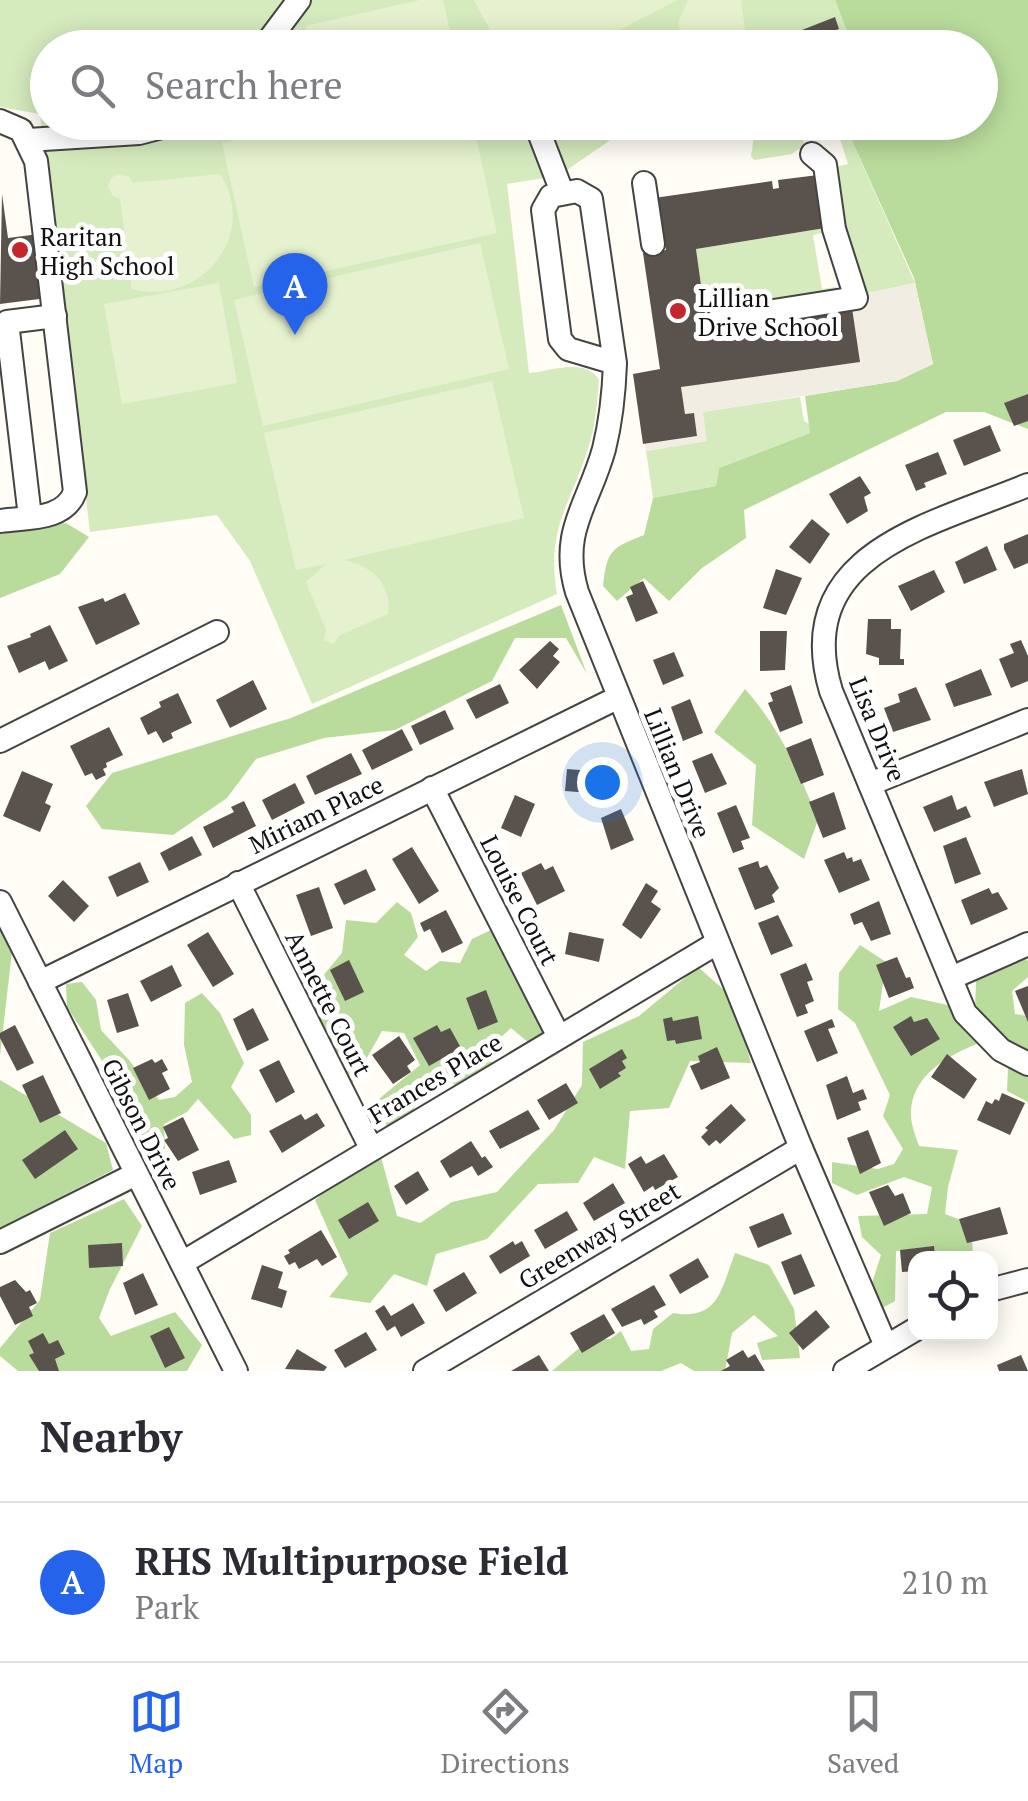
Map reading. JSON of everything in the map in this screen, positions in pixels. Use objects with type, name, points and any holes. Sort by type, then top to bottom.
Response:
[{"type":"street","points":[[271,30],[273,0]]},
{"type":"street","points":[[277,30],[299,0]]},
{"type":"street","points":[[0,120],[12,124],[28,140],[36,161],[75,492],[70,504],[60,512],[0,520]]},
{"type":"street","points":[[540,140],[556,194],[543,210],[560,339],[568,349],[615,363]]},
{"type":"street","points":[[718,320],[856,298],[834,229],[825,166],[812,154]]},
{"type":"street","points":[[644,183],[653,244]]},
{"type":"street","name":"Lillian Drive","points":[[556,194],[584,192],[591,198],[615,363],[603,452],[576,520],[570,557],[577,592],[801,1148],[886,1346]]},
{"type":"street","points":[[30,517],[10,427],[4,322],[55,316]]},
{"type":"street","name":"Lisa Drive","points":[[1028,485],[891,542],[861,562],[840,588],[826,624],[824,664],[831,691],[966,1012],[979,1031],[1001,1050],[1028,1064]]},
{"type":"street","points":[[0,740],[217,632]]},
{"type":"street","name":"Miriam Place","points":[[40,982],[617,698]]},
{"type":"street","points":[[870,784],[1028,720]]},
{"type":"street","name":"Louise Court","points":[[432,788],[559,1037]]},
{"type":"street","name":"Annette Court","points":[[238,884],[372,1148]]},
{"type":"street","name":"Gibson Drive","points":[[0,902],[236,1371]]},
{"type":"street","name":"Frances Place","points":[[182,1263],[717,943]]},
{"type":"street","points":[[950,978],[1028,944]]},
{"type":"street","name":"Greenway Street","points":[[425,1371],[801,1148]]},
{"type":"street","points":[[0,1242],[136,1174]]},
{"type":"street","points":[[998,1288],[1028,1280]]},
{"type":"street","points":[[844,1371],[908,1334]]},
{"type":"green space","points":[[0,0],[835,0],[846,30],[30,30],[30,112],[0,107]]},
{"type":"green space","points":[[420,0],[443,0],[450,30],[306,30],[305,26]]},
{"type":"green space","points":[[474,0],[677,0],[620,30],[490,30]]},
{"type":"green space","points":[[688,0],[741,0],[745,30],[679,30],[678,23]]},
{"type":"green space","points":[[835,0],[1028,0],[1028,429],[984,412],[946,412],[744,510],[746,538],[702,568],[669,601],[644,578],[617,601],[603,586],[606,565],[618,547],[644,535],[653,498],[716,486],[719,468],[810,433],[805,396],[897,381],[933,364],[914,278],[852,140],[998,140],[998,30],[846,30]]},
{"type":"green space","points":[[43,140],[610,140],[558,176],[507,184],[529,373],[577,367],[599,380],[590,442],[558,532],[554,570],[557,594],[312,704],[250,561],[217,515],[90,532]]},
{"type":"green space","points":[[477,140],[497,233],[254,287],[222,143]]},
{"type":"green space","points":[[753,140],[804,140],[803,146],[792,154],[754,160]]},
{"type":"green space","points":[[840,140],[852,140],[915,283],[868,293],[843,238],[832,168],[848,164]]},
{"type":"green space","points":[[119,174],[133,183],[220,174],[230,197],[233,221],[216,262],[200,277],[157,292],[132,289],[120,199],[108,187],[111,178]]},
{"type":"green space","points":[[825,228],[826,232],[813,235],[822,289],[836,287],[837,292],[705,313],[696,249]]},
{"type":"green space","points":[[480,243],[509,369],[263,426],[234,300]]},
{"type":"green space","points":[[219,283],[237,383],[122,404],[104,304]]},
{"type":"green space","points":[[492,381],[524,518],[343,560],[377,576],[386,592],[388,614],[340,635],[333,644],[324,640],[326,630],[306,582],[326,564],[296,570],[264,433]]},
{"type":"green space","points":[[800,397],[810,433],[719,468],[716,486],[653,498],[646,451],[706,441],[702,412]]},
{"type":"green space","points":[[66,523],[89,537],[60,574],[0,598],[0,533]]},
{"type":"green space","points":[[561,605],[587,674],[566,638],[515,638],[492,681],[395,730],[324,738],[256,759],[227,798],[173,835],[102,829],[86,806],[112,773],[291,718]]},
{"type":"green space","points":[[745,689],[788,751],[818,820],[804,859],[752,825],[756,765],[714,732]]},
{"type":"green space","points":[[397,902],[411,913],[418,937],[404,955],[426,971],[440,961],[460,963],[472,939],[493,929],[548,1039],[529,1043],[511,1028],[490,1047],[493,1071],[458,1090],[441,1067],[424,1079],[426,1099],[415,1106],[409,1124],[387,1126],[374,1103],[420,1065],[404,1033],[382,1031],[351,1086],[306,996],[342,953],[346,920],[376,923]]},
{"type":"green space","points":[[0,923],[13,943],[0,1056]]},
{"type":"green space","points":[[860,945],[886,962],[879,1011],[911,997],[975,1011],[976,981],[992,965],[1025,958],[1028,961],[1028,977],[1012,991],[1015,1014],[1028,1016],[1028,1050],[998,1036],[969,1047],[928,1073],[913,1100],[911,1120],[919,1146],[958,1150],[945,1214],[971,1224],[973,1251],[896,1251],[895,1301],[879,1310],[872,1283],[881,1255],[862,1237],[858,1216],[927,1214],[932,1187],[904,1177],[857,1195],[832,1183],[832,1162],[878,1169],[894,1164],[903,1149],[883,1116],[890,1095],[855,1023],[838,1009],[839,973]]},
{"type":"green space","points":[[698,967],[732,997],[751,1063],[690,1061],[669,1108],[630,1111],[625,1169],[594,1157],[578,1183],[538,1184],[487,1239],[436,1254],[427,1286],[394,1274],[370,1303],[329,1297],[348,1274],[315,1200],[352,1169],[381,1157],[397,1216],[420,1223],[452,1202],[497,1192],[554,1130],[582,1085],[583,1042],[639,1016]]},
{"type":"green space","points":[[82,982],[96,1000],[101,1030],[159,1100],[175,1097],[192,1082],[184,1045],[185,1003],[202,993],[220,1013],[244,1063],[231,1087],[251,1115],[251,1135],[234,1139],[198,1099],[187,1112],[164,1124],[165,1148],[161,1155],[144,1148],[121,1114],[108,1070],[67,1007],[66,984]]},
{"type":"green space","points":[[1028,1050],[1028,1102],[1007,1091],[1008,1068]]},
{"type":"green space","points":[[0,1080],[106,1143],[113,1170],[0,1228]]},
{"type":"green space","points":[[124,1199],[142,1226],[99,1318],[111,1336],[175,1312],[202,1345],[187,1371],[18,1371],[0,1356],[0,1348],[40,1300],[50,1233]]},
{"type":"green space","points":[[735,1253],[769,1265],[794,1309],[800,1358],[762,1360],[757,1343],[778,1336],[754,1315],[732,1333],[725,1371],[694,1371],[681,1363],[661,1371],[552,1371],[590,1339],[610,1339],[621,1331],[631,1351],[649,1349],[653,1329],[673,1313],[700,1312],[716,1300]]},
{"type":"shaded area","points":[[915,283],[933,364],[897,381],[703,412],[707,441],[646,451],[645,444],[697,436],[694,413],[685,414],[681,387],[852,308],[868,293]]},
{"type":"building","points":[[835,17],[839,29],[836,30],[802,30]]},
{"type":"building","name":"Lillian Drive School","points":[[818,175],[825,228],[696,249],[706,321],[852,308],[860,362],[681,387],[685,414],[694,413],[697,436],[643,444],[633,374],[660,369],[643,253],[666,250],[654,198],[772,181],[773,189],[779,188],[778,180]]},
{"type":"building","name":"Raritan High School","points":[[2,194],[8,238],[39,234],[47,298],[0,304]]},
{"type":"building","points":[[1028,394],[1028,421],[1014,426],[1004,403]]},
{"type":"building","points":[[990,425],[1001,451],[964,466],[953,440]]},
{"type":"building","points":[[938,452],[947,474],[924,483],[926,487],[916,491],[905,465]]},
{"type":"building","points":[[860,476],[871,493],[864,497],[868,511],[847,524],[829,494]]},
{"type":"building","points":[[812,519],[830,534],[810,564],[789,547]]},
{"type":"building","points":[[1028,534],[1028,563],[1014,569],[1004,544]]},
{"type":"building","points":[[987,546],[997,570],[964,584],[955,562]]},
{"type":"building","points":[[776,569],[802,578],[786,615],[763,608]]},
{"type":"building","points":[[934,570],[945,592],[911,611],[898,586]]},
{"type":"building","points":[[643,581],[658,613],[636,622],[626,597],[633,594],[630,587]]},
{"type":"building","points":[[125,593],[140,624],[96,645],[78,607]]},
{"type":"building","points":[[868,619],[891,619],[891,629],[901,629],[900,659],[904,659],[904,665],[879,665],[879,658],[866,654]]},
{"type":"building","points":[[50,625],[68,661],[49,670],[45,661],[19,673],[7,646]]},
{"type":"building","points":[[760,631],[787,631],[785,670],[760,671]]},
{"type":"building","points":[[1021,640],[1028,656],[1028,681],[1011,688],[999,659],[1014,653],[1010,644]]},
{"type":"building","points":[[550,641],[559,649],[553,656],[560,662],[537,689],[519,670]]},
{"type":"building","points":[[674,652],[684,676],[663,685],[653,660]]},
{"type":"building","points":[[981,669],[992,695],[954,707],[945,684]]},
{"type":"building","points":[[253,680],[267,709],[230,728],[216,700]]},
{"type":"building","points":[[500,684],[509,703],[476,719],[466,700]]},
{"type":"building","points":[[791,685],[803,723],[780,732],[768,703],[773,701],[770,693]]},
{"type":"building","points":[[916,687],[931,720],[893,732],[884,708],[900,702],[898,694]]},
{"type":"building","points":[[178,693],[192,723],[171,733],[173,738],[163,743],[156,731],[148,735],[140,718]]},
{"type":"building","points":[[690,699],[703,733],[683,741],[671,707]]},
{"type":"building","points":[[445,710],[454,729],[420,745],[411,726]]},
{"type":"building","points":[[109,727],[123,755],[106,763],[106,775],[96,780],[92,773],[85,776],[70,746]]},
{"type":"building","points":[[402,729],[413,750],[372,770],[362,750]]},
{"type":"building","points":[[811,738],[824,775],[801,784],[786,748]]},
{"type":"building","points":[[351,753],[362,774],[315,795],[306,776]]},
{"type":"building","points":[[712,753],[727,784],[705,793],[692,761]]},
{"type":"building","points":[[567,769],[605,772],[603,794],[565,791]]},
{"type":"building","points":[[1022,769],[1028,794],[994,807],[984,782]]},
{"type":"building","points":[[22,771],[53,784],[45,803],[51,806],[40,832],[3,816]]},
{"type":"building","points":[[295,783],[305,803],[272,820],[262,800]]},
{"type":"building","points":[[834,792],[846,829],[823,838],[809,802]]},
{"type":"building","points":[[515,795],[535,804],[521,837],[501,828]]},
{"type":"building","points":[[952,795],[957,810],[966,806],[971,817],[934,832],[923,807]]},
{"type":"building","points":[[244,801],[256,826],[213,848],[203,827],[234,812],[231,807]]},
{"type":"building","points":[[736,805],[750,838],[741,841],[744,849],[733,853],[717,813]]},
{"type":"building","points":[[621,809],[634,840],[611,850],[601,818]]},
{"type":"building","points":[[192,836],[202,855],[169,871],[160,853]]},
{"type":"building","points":[[966,837],[981,874],[955,884],[943,846]]},
{"type":"building","points":[[412,847],[439,891],[419,904],[392,859]]},
{"type":"building","points":[[844,852],[853,862],[861,859],[870,880],[839,893],[824,860]]},
{"type":"building","points":[[758,861],[760,868],[767,865],[779,888],[772,895],[775,902],[755,910],[738,868]]},
{"type":"building","points":[[140,862],[149,882],[117,897],[108,877]]},
{"type":"building","points":[[541,863],[545,870],[553,866],[565,891],[537,905],[521,873]]},
{"type":"building","points":[[366,869],[376,890],[344,905],[334,884]]},
{"type":"building","points":[[63,880],[89,906],[74,922],[48,896]]},
{"type":"building","points":[[646,883],[658,891],[651,902],[661,909],[641,939],[622,925]]},
{"type":"building","points":[[319,887],[333,928],[311,936],[296,895]]},
{"type":"building","points":[[989,888],[992,894],[998,892],[1008,909],[971,925],[961,900]]},
{"type":"building","points":[[879,901],[891,934],[871,941],[862,922],[854,925],[850,914]]},
{"type":"building","points":[[446,910],[463,943],[442,953],[430,929],[424,932],[420,923]]},
{"type":"building","points":[[778,915],[793,946],[771,955],[758,923]]},
{"type":"building","points":[[208,932],[234,974],[213,987],[187,945]]},
{"type":"building","points":[[569,932],[604,939],[599,962],[565,954]]},
{"type":"building","points":[[897,957],[914,988],[889,998],[876,965]]},
{"type":"building","points":[[349,960],[364,992],[345,1001],[330,970]]},
{"type":"building","points":[[806,963],[813,980],[807,982],[814,1001],[805,1005],[808,1013],[797,1017],[780,974]]},
{"type":"building","points":[[172,965],[182,986],[151,1002],[140,981]]},
{"type":"building","points":[[1028,986],[1028,1022],[1015,991]]},
{"type":"building","points":[[486,990],[498,1022],[478,1030],[466,998]]},
{"type":"building","points":[[128,993],[139,1026],[117,1033],[107,1000]]},
{"type":"building","points":[[253,1008],[269,1040],[247,1051],[233,1019]]},
{"type":"building","points":[[698,1016],[702,1039],[676,1044],[675,1040],[667,1041],[663,1019]]},
{"type":"building","points":[[911,1016],[914,1022],[927,1018],[940,1039],[911,1056],[893,1027]]},
{"type":"building","points":[[832,1019],[835,1027],[828,1029],[838,1053],[817,1062],[804,1031]]},
{"type":"building","points":[[15,1025],[34,1063],[17,1071],[0,1038],[0,1033]]},
{"type":"building","points":[[437,1025],[441,1032],[450,1028],[461,1048],[429,1066],[413,1038]]},
{"type":"building","points":[[399,1036],[415,1060],[407,1066],[411,1072],[393,1084],[372,1055]]},
{"type":"building","points":[[717,1047],[730,1078],[701,1090],[690,1066],[700,1062],[698,1056]]},
{"type":"building","points":[[622,1049],[627,1058],[622,1061],[626,1068],[618,1073],[621,1076],[600,1089],[589,1069]]},
{"type":"building","points":[[947,1054],[977,1079],[964,1099],[931,1077]]},
{"type":"building","points":[[152,1059],[155,1063],[162,1059],[168,1070],[162,1073],[170,1089],[149,1100],[133,1068]]},
{"type":"building","points":[[279,1060],[295,1092],[276,1103],[259,1070]]},
{"type":"building","points":[[43,1075],[61,1113],[40,1123],[22,1085]]},
{"type":"building","points":[[847,1076],[853,1093],[863,1089],[867,1099],[858,1102],[861,1110],[837,1120],[826,1085]]},
{"type":"building","points":[[566,1083],[578,1103],[549,1120],[537,1100]]},
{"type":"building","points":[[1002,1093],[1025,1103],[1010,1135],[977,1120],[986,1101],[999,1101]]},
{"type":"building","points":[[731,1104],[746,1120],[720,1144],[716,1140],[709,1146],[701,1137],[708,1130],[705,1128]]},
{"type":"building","points":[[528,1110],[540,1129],[500,1149],[489,1131]]},
{"type":"building","points":[[317,1113],[325,1126],[282,1153],[269,1131],[301,1114],[305,1120]]},
{"type":"building","points":[[183,1117],[199,1150],[178,1161],[164,1140],[168,1138],[163,1127]]},
{"type":"building","points":[[65,1130],[78,1149],[35,1179],[22,1160]]},
{"type":"building","points":[[868,1130],[881,1163],[860,1174],[847,1138]]},
{"type":"building","points":[[471,1141],[493,1167],[478,1176],[472,1166],[450,1178],[440,1161]]},
{"type":"building","points":[[664,1154],[678,1177],[644,1192],[628,1164],[641,1156],[646,1164]]},
{"type":"building","points":[[229,1160],[237,1182],[200,1195],[192,1172]]},
{"type":"building","points":[[418,1171],[429,1190],[406,1205],[394,1186]]},
{"type":"building","points":[[613,1183],[625,1203],[594,1221],[583,1203]]},
{"type":"building","points":[[888,1185],[895,1196],[903,1193],[911,1213],[884,1226],[869,1192]]},
{"type":"building","points":[[368,1202],[379,1221],[349,1239],[338,1220]]},
{"type":"building","points":[[1000,1207],[1008,1234],[967,1243],[959,1219]]},
{"type":"building","points":[[567,1211],[578,1230],[545,1249],[534,1230]]},
{"type":"building","points":[[783,1213],[792,1234],[758,1248],[749,1227]]},
{"type":"building","points":[[321,1230],[337,1257],[322,1266],[317,1259],[299,1269],[295,1262],[289,1265],[284,1256],[290,1253],[288,1250]]},
{"type":"building","points":[[513,1241],[515,1245],[522,1241],[530,1256],[500,1274],[489,1256]]},
{"type":"building","points":[[122,1243],[123,1266],[89,1268],[88,1245]]},
{"type":"building","points":[[934,1246],[934,1251],[908,1251],[908,1272],[902,1272],[900,1250]]},
{"type":"building","points":[[801,1254],[815,1286],[794,1295],[781,1262]]},
{"type":"building","points":[[698,1258],[709,1277],[680,1294],[669,1275]]},
{"type":"building","points":[[262,1265],[283,1272],[278,1288],[287,1291],[282,1308],[251,1299]]},
{"type":"building","points":[[464,1272],[477,1293],[446,1312],[433,1290]]},
{"type":"building","points":[[143,1273],[158,1305],[135,1315],[123,1283]]},
{"type":"building","points":[[15,1280],[26,1292],[30,1290],[37,1303],[29,1307],[33,1316],[15,1325],[0,1296],[0,1287]]},
{"type":"building","points":[[654,1285],[666,1305],[654,1311],[658,1317],[644,1325],[641,1319],[622,1327],[611,1309]]},
{"type":"building","points":[[413,1303],[425,1323],[401,1337],[395,1326],[387,1331],[375,1311],[384,1305],[391,1316]]},
{"type":"building","points":[[816,1310],[830,1327],[803,1350],[789,1333]]},
{"type":"building","points":[[604,1314],[615,1333],[582,1353],[570,1333]]},
{"type":"building","points":[[169,1327],[185,1358],[165,1368],[150,1336]]},
{"type":"building","points":[[366,1332],[377,1350],[345,1368],[334,1350]]},
{"type":"building","points":[[43,1333],[49,1344],[58,1340],[65,1354],[55,1359],[59,1371],[39,1371],[29,1355],[34,1353],[28,1341]]},
{"type":"building","points":[[297,1349],[327,1367],[324,1371],[285,1369]]},
{"type":"building","points":[[743,1350],[748,1358],[755,1354],[765,1371],[721,1371],[730,1366],[726,1360]]},
{"type":"building","points":[[539,1355],[549,1371],[511,1371]]},
{"type":"building","points":[[1021,1355],[1028,1371],[999,1371],[997,1365]]},
{"type":"place","name":"Raritan High School","points":[[20,250]]},
{"type":"place","name":"Lillian Drive School","points":[[678,311]]},
{"type":"place","name":"RHS Multipurpose Field","points":[[295,335]]}]
